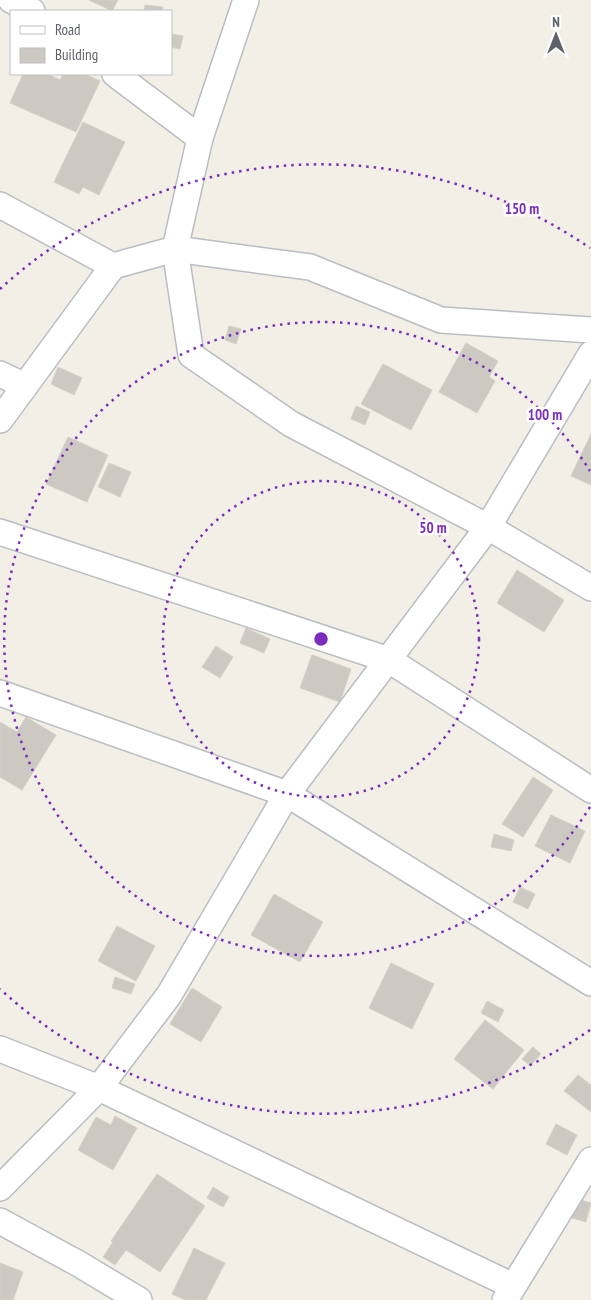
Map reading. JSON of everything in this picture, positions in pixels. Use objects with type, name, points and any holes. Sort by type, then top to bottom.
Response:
[{"type":"street","points":[[11,0],[30,10]]},
{"type":"street","points":[[246,0],[200,138],[174,250],[191,355],[291,424],[488,527],[591,588]]},
{"type":"street","points":[[116,75],[200,138]]},
{"type":"street","points":[[0,205],[113,266]]},
{"type":"street","points":[[0,420],[113,266],[174,250],[310,267],[441,320],[591,330]]},
{"type":"street","points":[[0,1188],[99,1088],[169,995],[286,794],[488,527],[590,359]]},
{"type":"street","points":[[0,374],[25,386]]},
{"type":"street","points":[[0,532],[389,660],[591,790]]},
{"type":"street","points":[[0,693],[286,794],[591,983]]},
{"type":"street","points":[[0,1049],[99,1088],[509,1293],[588,1171]]},
{"type":"street","points":[[0,1222],[78,1264],[139,1300]]},
{"type":"building","points":[[89,0],[118,0],[113,10]]},
{"type":"building","points":[[145,5],[163,7],[162,10],[144,10]]},
{"type":"building","points":[[172,34],[183,36],[180,49],[172,47]]},
{"type":"building","points":[[23,75],[49,75],[60,80],[62,75],[87,75],[100,81],[76,132],[10,103]]},
{"type":"building","points":[[83,122],[125,142],[99,195],[83,187],[79,194],[54,182]]},
{"type":"building","points":[[229,326],[241,329],[236,344],[225,340]]},
{"type":"building","points":[[466,343],[498,361],[489,377],[495,381],[477,413],[439,392]]},
{"type":"building","points":[[383,364],[432,390],[411,430],[361,404]]},
{"type":"building","points":[[58,367],[82,378],[74,395],[51,384]]},
{"type":"building","points":[[356,406],[370,412],[365,425],[351,419]]},
{"type":"building","points":[[591,434],[591,485],[571,476]]},
{"type":"building","points":[[68,437],[108,455],[87,502],[46,484]]},
{"type":"building","points":[[109,463],[131,472],[120,497],[98,487]]},
{"type":"building","points":[[517,570],[564,600],[544,632],[497,603]]},
{"type":"building","points":[[246,628],[270,639],[264,653],[240,643]]},
{"type":"building","points":[[216,646],[233,657],[220,678],[202,667]]},
{"type":"building","points":[[312,655],[351,669],[340,702],[300,688]]},
{"type":"building","points":[[26,717],[56,735],[22,790],[0,777],[0,722],[17,732]]},
{"type":"building","points":[[533,777],[553,790],[523,837],[502,824]]},
{"type":"building","points":[[551,815],[585,831],[570,863],[535,846]]},
{"type":"building","points":[[494,834],[514,840],[511,851],[491,847]]},
{"type":"building","points":[[520,887],[535,894],[528,909],[513,902]]},
{"type":"building","points":[[274,894],[323,922],[300,962],[251,935]]},
{"type":"building","points":[[117,926],[155,946],[136,981],[98,961]]},
{"type":"building","points":[[391,963],[434,984],[412,1029],[369,1008]]},
{"type":"building","points":[[115,977],[135,984],[131,994],[112,988]]},
{"type":"building","points":[[192,988],[222,1007],[201,1042],[170,1024]]},
{"type":"building","points":[[487,1001],[504,1010],[498,1022],[481,1013]]},
{"type":"building","points":[[485,1020],[524,1050],[493,1089],[454,1059]]},
{"type":"building","points":[[533,1047],[541,1054],[530,1066],[522,1059]]},
{"type":"building","points":[[578,1075],[591,1085],[591,1112],[564,1091]]},
{"type":"building","points":[[115,1116],[137,1128],[113,1170],[78,1150],[96,1117],[111,1125]]},
{"type":"building","points":[[556,1124],[577,1135],[567,1155],[546,1144]]},
{"type":"building","points":[[157,1174],[205,1206],[160,1272],[126,1250],[115,1265],[103,1257],[113,1242],[111,1241]]},
{"type":"building","points":[[213,1187],[229,1197],[223,1207],[207,1198]]},
{"type":"building","points":[[575,1198],[591,1203],[586,1222],[569,1217]]},
{"type":"building","points":[[194,1248],[225,1263],[206,1300],[185,1300],[172,1294]]},
{"type":"building","points":[[0,1263],[23,1272],[13,1300],[0,1300]]}]
